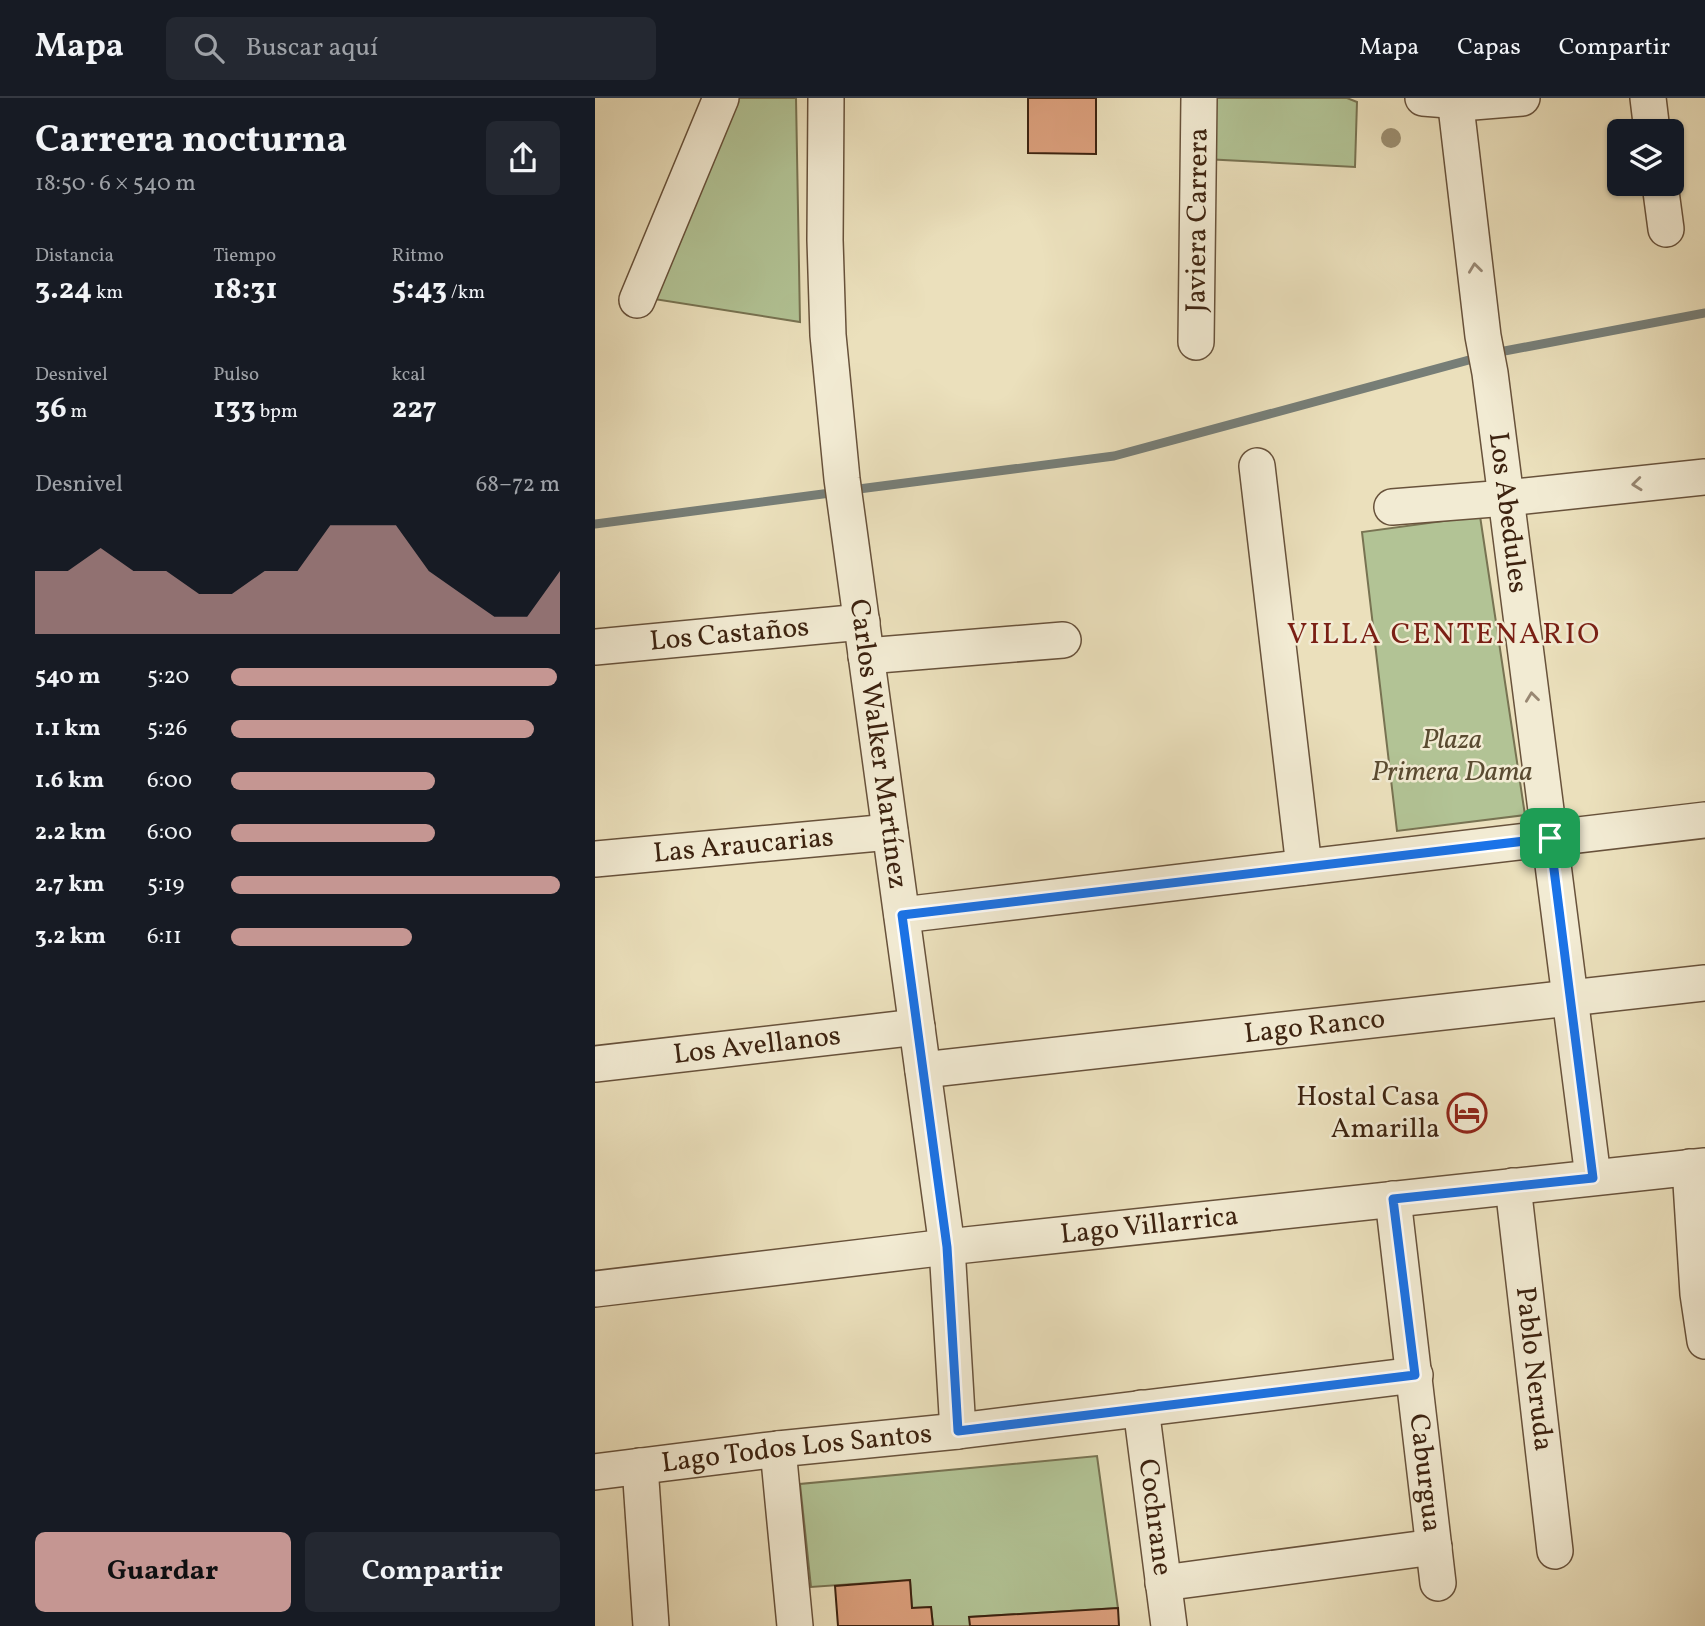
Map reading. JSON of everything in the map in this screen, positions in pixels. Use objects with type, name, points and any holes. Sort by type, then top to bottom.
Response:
[{"type":"street","points":[[637,300],[721,98]]},
{"type":"street","name":"Carlos Walker Martínez","points":[[827,98],[825,240],[828,335],[842,479],[947,1247],[958,1431]]},
{"type":"street","name":"Javiera Carrera","points":[[1196,342],[1199,98]]},
{"type":"street","points":[[1445,99],[1522,98]]},
{"type":"street","points":[[1648,98],[1651,119]]},
{"type":"street","name":"Los Abedules","points":[[1445,99],[1490,373],[1593,1178]]},
{"type":"street","points":[[1662,196],[1666,229]]},
{"type":"street","points":[[1257,467],[1304,867]]},
{"type":"street","points":[[1392,507],[1705,477]]},
{"type":"street","name":"Los Castaños","points":[[595,647],[864,639],[1063,640]]},
{"type":"street","points":[[902,915],[1705,820]]},
{"type":"street","name":"Las Araucarias","points":[[595,859],[890,832]]},
{"type":"street","name":"Lago Ranco","points":[[923,1070],[1705,983]]},
{"type":"street","name":"Los Avellanos","points":[[595,1064],[917,1027]]},
{"type":"street","points":[[1697,1167],[1705,1341]]},
{"type":"street","name":"Lago Villarrica","points":[[595,1289],[947,1247],[1697,1167]]},
{"type":"street","name":"Pablo Neruda","points":[[1513,1186],[1555,1551]]},
{"type":"street","name":"Caburgua","points":[[1393,1199],[1438,1583]]},
{"type":"street","name":"Lago Todos Los Santos","points":[[595,1472],[1415,1375]]},
{"type":"street","name":"Cochrane","points":[[1141,1408],[1169,1626]]},
{"type":"street","points":[[778,1449],[795,1626]]},
{"type":"street","points":[[640,1466],[651,1626]]},
{"type":"street","points":[[1163,1583],[1434,1547]]},
{"type":"green space","points":[[731,98],[796,98],[800,322],[654,299]]},
{"type":"green space","points":[[1205,98],[1347,98],[1357,102],[1355,167],[1204,159]]},
{"type":"green space","name":"Plaza Primera Dama","points":[[1480,516],[1525,815],[1397,831],[1362,532]]},
{"type":"green space","points":[[1097,1456],[1118,1608],[970,1617],[970,1626],[933,1626],[931,1607],[912,1608],[910,1580],[811,1587],[800,1484]]},
{"type":"building","points":[[1028,98],[1096,98],[1096,154],[1028,153]]},
{"type":"building","points":[[910,1580],[912,1608],[931,1607],[933,1626],[838,1626],[835,1586]]},
{"type":"building","points":[[1118,1608],[1119,1626],[970,1626],[969,1617]]},
{"type":"waterway","points":[[1494,353],[1705,313]]},
{"type":"waterway","points":[[851,490],[1114,456],[1480,357]]},
{"type":"waterway","points":[[595,524],[838,492]]},
{"type":"place","name":"Hostal Casa Amarilla","points":[[1467,1113]]},
{"type":"district","name":"VILLA CENTENARIO","points":[[1444,635]]},
{"type":"route","points":[[1550,838],[1593,1178],[1393,1199],[1415,1375],[958,1431],[947,1247],[902,915],[1550,838]]}]
